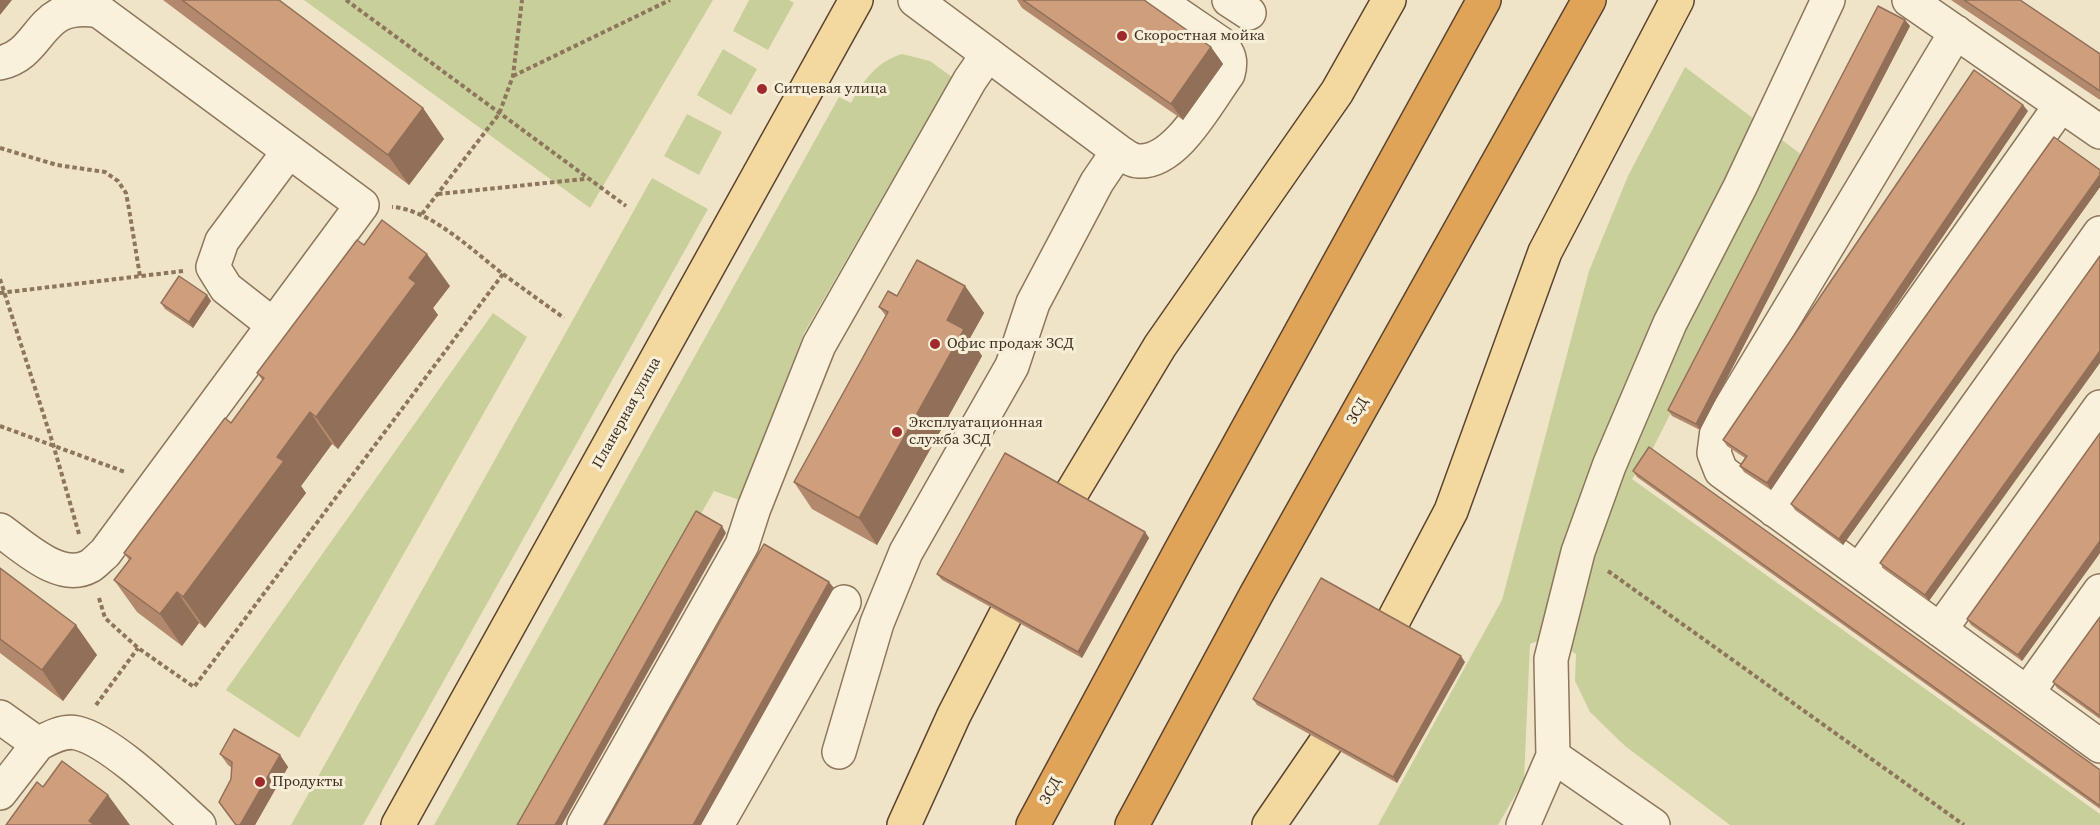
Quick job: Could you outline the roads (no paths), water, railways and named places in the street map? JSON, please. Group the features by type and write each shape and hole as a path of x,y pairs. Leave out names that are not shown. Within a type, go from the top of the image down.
{"highway":[{"name":"ЗСД","path":"1034,825 1179,552 1484,0"},
{"name":"ЗСД","path":"1132,825 1257,593 1589,0"}],"main road":[{"name":"Планерная улица","path":"398,825 856,0"},
{"path":"1071,494 1160,346 1337,92 1389,0"},
{"path":"1393,621 1451,511 1545,252 1677,0"},
{"path":"904,825 954,715 1005,616"},
{"path":"1269,825 1326,742"}],"street":[{"path":"915,0 1118,151 1137,161 1152,160 1174,148 1228,74 1231,64 1228,52 1220,43 1157,0"},
{"path":"1523,825 1553,756 1551,659 1578,552 1609,466 1670,323 1740,187 1828,0"},
{"path":"1909,0 2100,132"},
{"path":"0,63 24,49 47,18 63,8 80,4 99,11 362,205 105,553 88,567 69,570 48,564 0,530"},
{"path":"1956,32 1717,430 1714,453 1721,471 2100,746"},
{"path":"584,825 742,545 754,508 819,345 970,80 988,54"},
{"path":"1774,510 2061,105"},
{"path":"272,324 226,288 213,267 222,241 289,151"},
{"path":"839,752 877,623 906,552 1012,366 1033,303 1097,182 1118,151"},
{"path":"1858,571 2100,233"},
{"path":"1940,630 2100,407"},
{"path":"2027,693 2100,591"},
{"path":"717,825 844,602"},
{"path":"0,717 38,744"},
{"path":"0,793 38,744 54,735 76,732 101,744 199,825"},
{"path":"1553,756 1653,825"}],"place":[{"name":"Скоростная мойка","path":"1122,36"},
{"name":"Ситцевая улица","path":"762,89"},
{"name":"Офис продаж ЗСД","path":"935,344"},
{"name":"Эксплуатационная служба ЗСД","path":"897,432"},
{"name":"Продукты","path":"260,782"}]}
